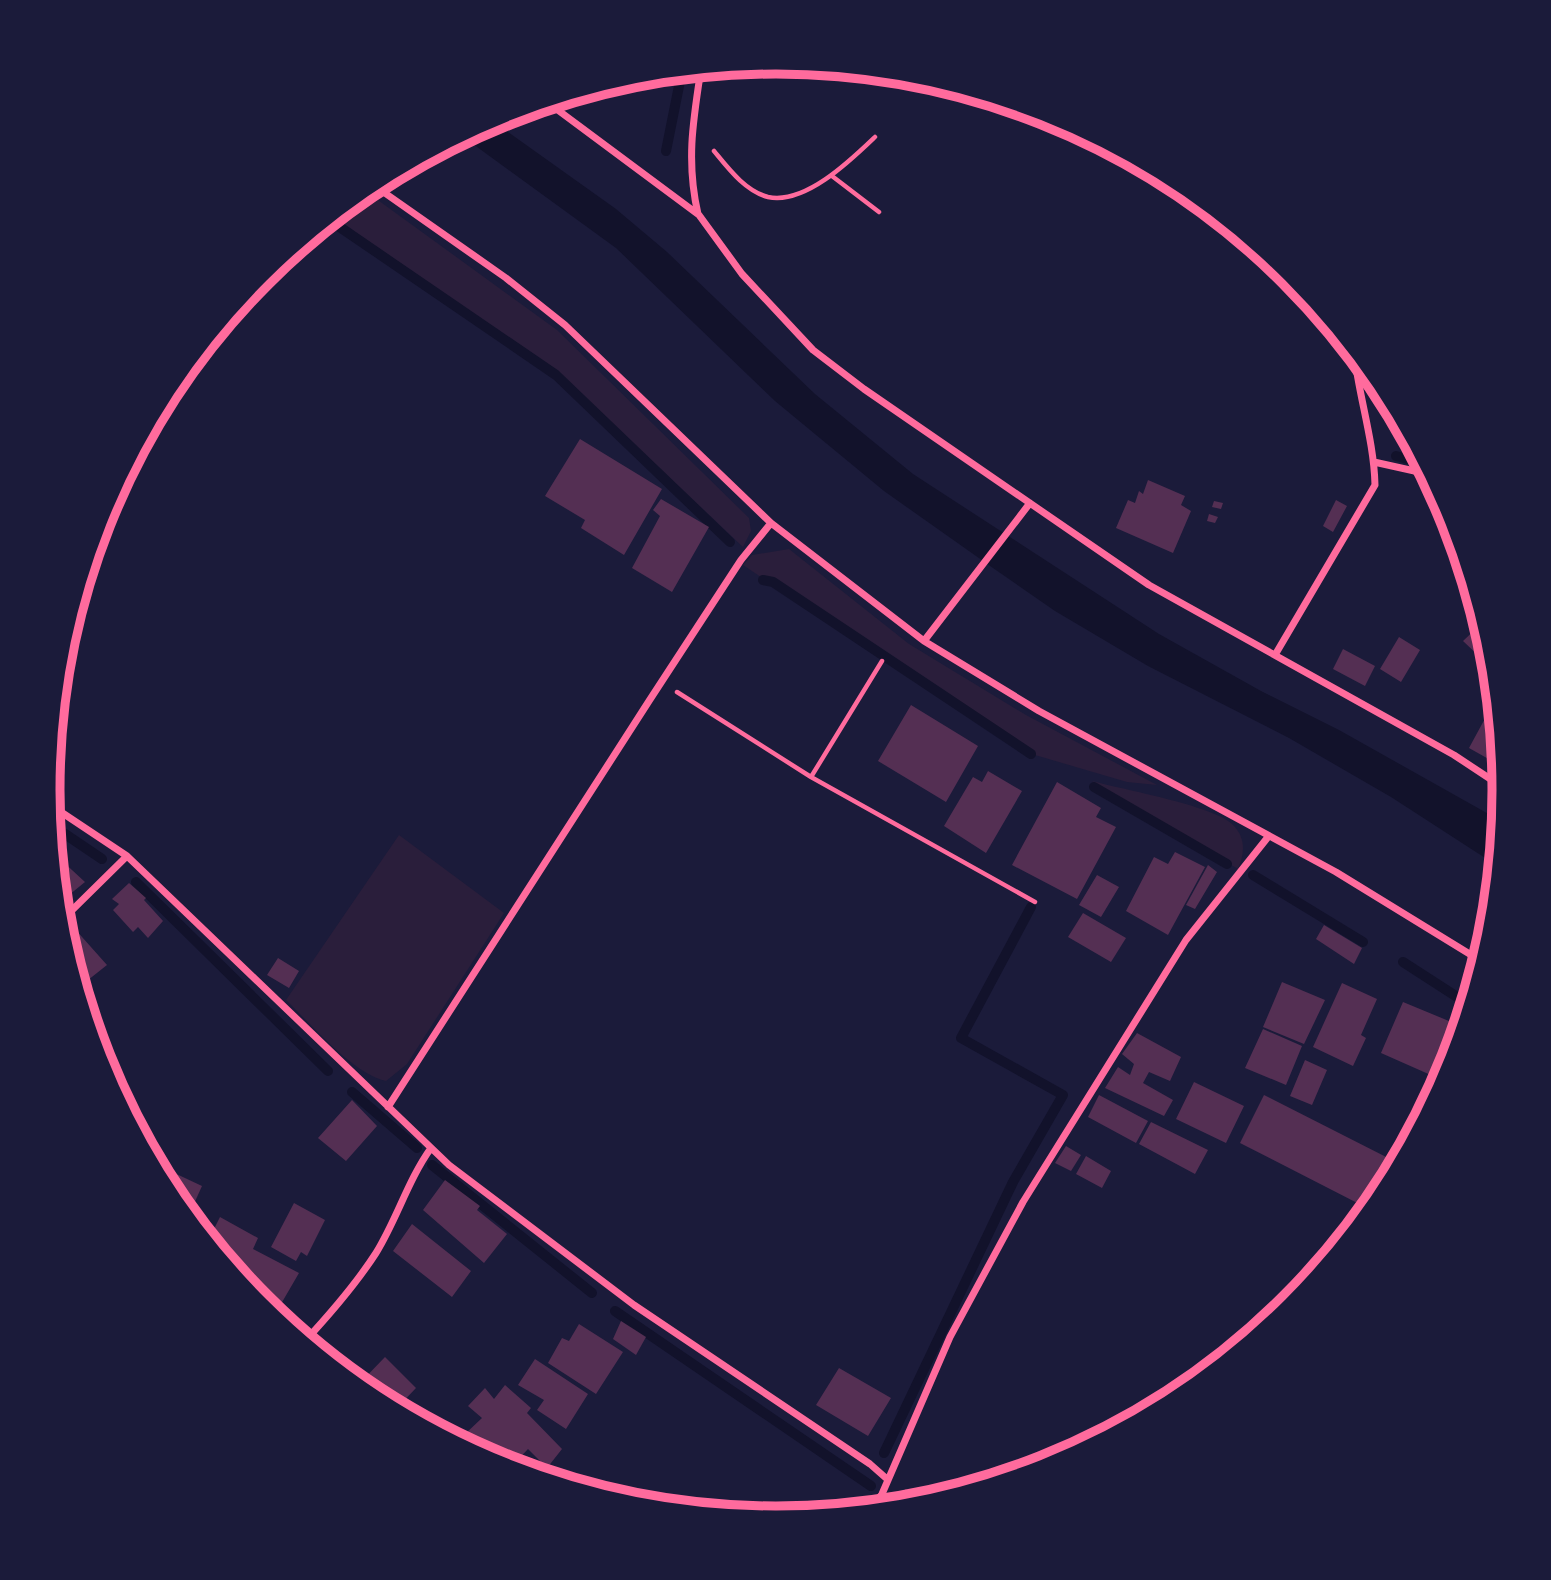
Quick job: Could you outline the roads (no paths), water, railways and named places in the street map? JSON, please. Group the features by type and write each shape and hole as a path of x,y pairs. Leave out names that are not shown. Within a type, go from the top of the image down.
{"street":[{"path":"699,215 690,181 693,125 700,78"},
{"path":"556,109 699,215 742,274 813,350 918,427 1149,585 1454,755 1492,780"},
{"path":"383,192 506,278 565,325 771,523 924,641 1039,711 1336,872 1472,955"},
{"path":"1275,655 1375,485 1374,462 1356,371"},
{"path":"1374,462 1417,472"},
{"path":"924,641 1030,503"},
{"path":"388,1107 741,560 771,523"},
{"path":"60,812 127,856 431,1149 635,1305 870,1464 887,1479"},
{"path":"879,1498 950,1337 1023,1202 1186,940 1268,837"},
{"path":"70,912 127,856"},
{"path":"311,1334 375,1254 401,1205 416,1168 431,1149"}],"waterway":[{"path":"666,151 680,80"},
{"path":"337,225 556,375 730,542"},
{"path":"1396,456 1411,460"},
{"path":"763,580 773,582 1031,754"},
{"path":"1094,787 1227,864"},
{"path":"65,834 102,859"},
{"path":"1253,875 1363,942"},
{"path":"136,882 328,1071"},
{"path":"884,1453 1013,1182 1063,1095 961,1038 1031,907"},
{"path":"1403,962 1460,999"},
{"path":"352,1092 417,1148"},
{"path":"432,1165 592,1293"},
{"path":"615,1311 871,1486"}]}
